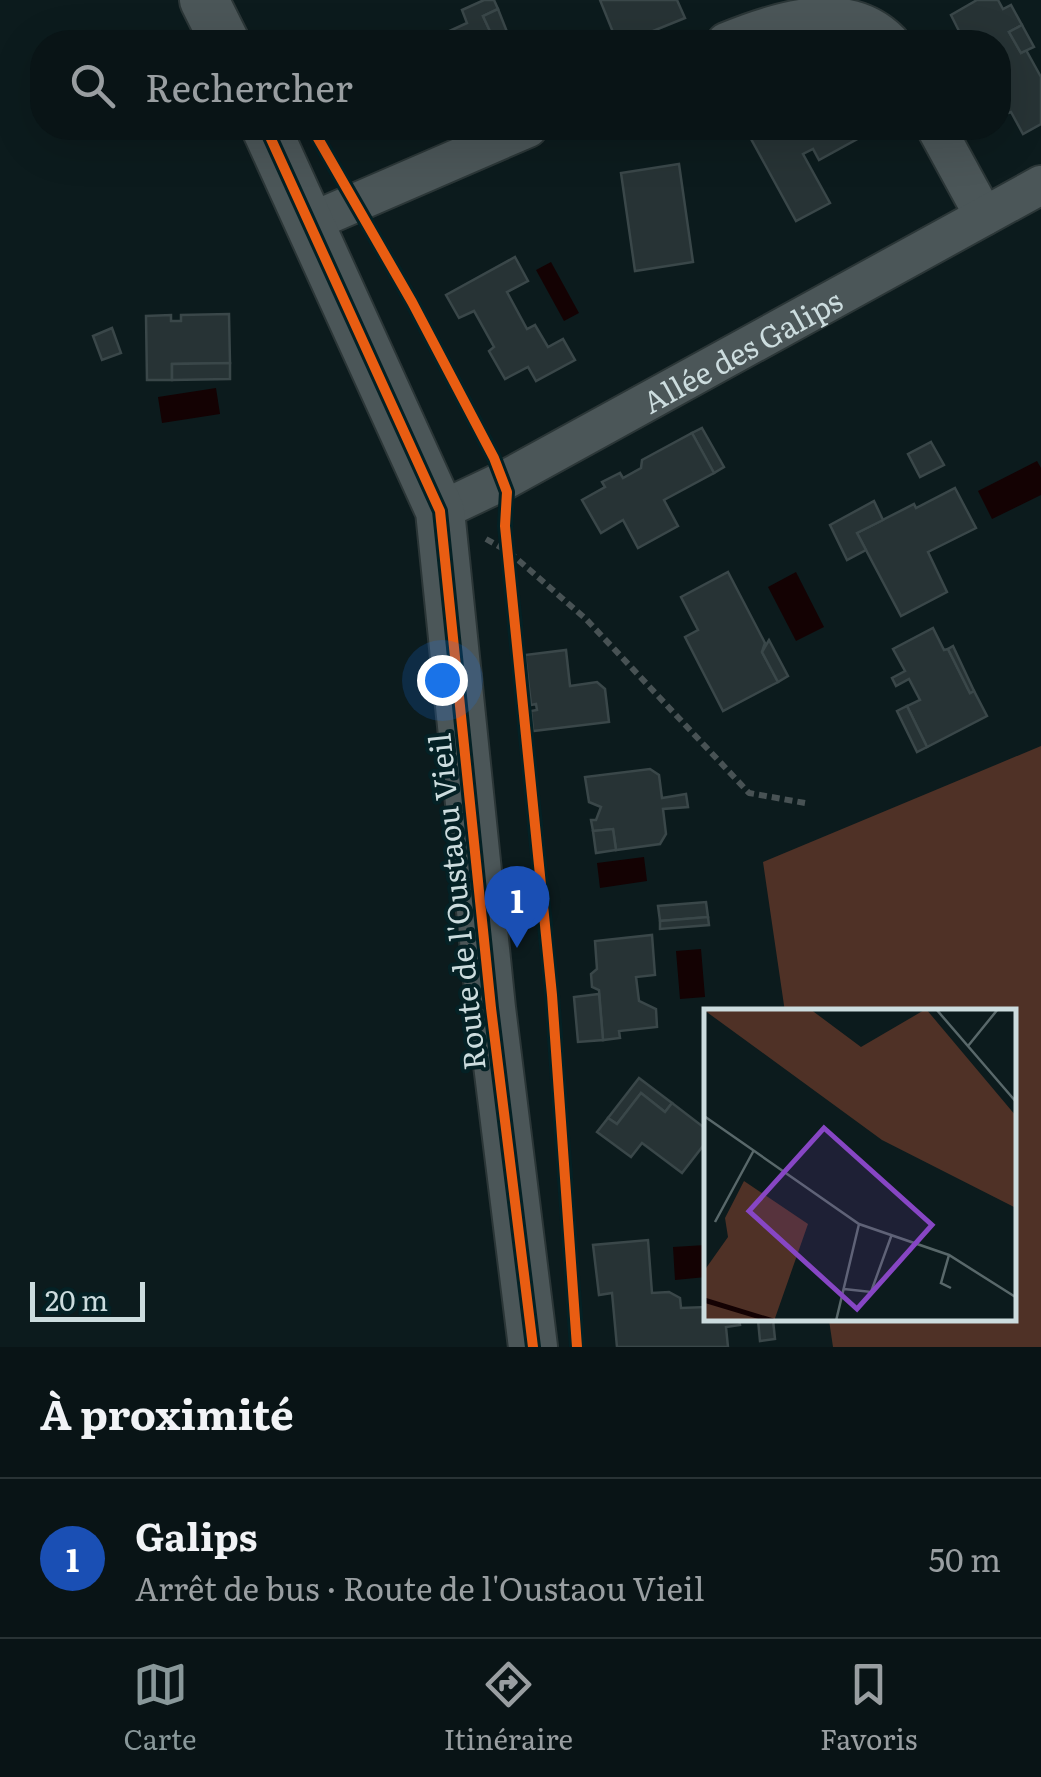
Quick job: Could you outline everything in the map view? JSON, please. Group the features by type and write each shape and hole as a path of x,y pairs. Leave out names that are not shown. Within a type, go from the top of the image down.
{"street":[{"path":"204,0 219,30"},
{"path":"754,30 816,4 838,2 871,14 882,30"},
{"name":"Route de l'Oustaou Vieil","path":"272,140 440,511 491,1008 532,1347"},
{"path":"311,222 500,140"},
{"path":"943,140 984,216"},
{"name":"Allée des Galips","path":"440,511 503,481 1041,185"}],"path":[{"path":"503,481 507,492 511,571"},
{"path":"440,511 509,552 586,619 749,794 805,803"}],"shaded area":[{"path":"551,262 579,313 564,321 536,270"},
{"path":"216,388 220,414 162,423 158,397"},
{"path":"1037,461 1041,468 1041,495 992,519 978,491"},
{"path":"796,572 824,627 796,641 768,587"},
{"path":"1041,746 1041,1347 833,1347 829,1322 1016,1322 1016,1009 785,1009 763,862"},
{"path":"644,857 647,881 600,888 597,863"},
{"path":"701,949 705,997 680,999 676,951"},
{"path":"704,1245 704,1277 675,1280 673,1247"}],"building":[{"path":"484,0 494,0 498,9 483,16 489,30 452,30 467,23 462,10"},
{"path":"600,0 677,0 685,18 656,30 612,30"},
{"path":"977,0 998,0 1003,9 1011,5 1022,25 1011,31 958,30 951,15"},
{"path":"498,9 506,30 489,30 483,16"},
{"path":"1022,25 1034,47 1021,53 1011,31"},
{"path":"1011,36 1021,53 1026,50 1041,77 1041,124 1023,134 1011,112"},
{"path":"752,140 855,140 819,160 813,149 803,154 830,203 796,221"},
{"path":"679,164 693,262 635,271 621,173"},
{"path":"515,257 528,281 507,292 527,329 535,325 548,347 563,339 575,360 536,381 528,367 505,379 489,351 494,347 474,311 459,318 446,295"},
{"path":"229,314 230,363 172,364 172,380 147,380 146,316 171,315 171,321 181,321 181,315"},
{"path":"112,328 121,353 102,360 93,336"},
{"path":"230,363 230,379 172,380 172,364"},
{"path":"702,428 724,467 714,473 692,433"},
{"path":"692,433 714,473 664,500 678,526 638,548 623,520 601,533 582,500 605,487 602,482 620,473 623,478 641,468 642,460"},
{"path":"931,442 944,465 920,477 908,454"},
{"path":"955,488 976,528 928,552 947,592 901,616 857,533"},
{"path":"874,501 883,520 857,533 866,550 847,560 830,525"},
{"path":"728,572 765,643 762,652 778,682 723,711 685,637 698,630 681,597"},
{"path":"933,628 987,716 927,747 907,706 920,700 909,679 896,686 892,678 905,671 893,649"},
{"path":"769,640 788,676 778,682 762,652"},
{"path":"953,646 974,691 970,693 948,649"},
{"path":"566,650 570,686 597,682 605,689 609,722 533,731 531,711 537,710 536,704 531,705 525,655"},
{"path":"907,706 927,747 917,752 897,711"},
{"path":"650,769 659,775 662,798 686,794 688,807 663,809 666,834 660,844 616,850 613,829 593,831 591,820 596,820 601,807 589,802 585,777"},
{"path":"613,829 616,850 596,853 593,831"},
{"path":"706,902 708,917 660,921 658,906"},
{"path":"708,917 709,925 660,929 660,921"},
{"path":"652,935 655,975 636,977 639,1001 656,1009 657,1027 619,1031 620,1038 603,1040 599,990 592,987 591,974 597,969 595,941"},
{"path":"599,994 603,1040 578,1042 574,997"},
{"path":"639,1078 672,1103 665,1112 641,1093 617,1124 608,1118"},
{"path":"641,1093 665,1112 672,1103 704,1127 704,1145 682,1173 642,1143 631,1157 597,1132 608,1118 617,1124"},
{"path":"648,1240 652,1293 669,1292 680,1298 681,1308 704,1307 704,1322 739,1322 740,1325 726,1327 728,1347 617,1347 612,1293 599,1295 593,1245"},
{"path":"758,1322 773,1322 775,1339 760,1341"}],"cycle path":[{"path":"271,140 440,511 491,1008 533,1347"},
{"path":"319,140 412,302 494,458 507,492 505,526 552,995 577,1347"}],"place":[{"name":"Galips","path":"517,948"}]}
